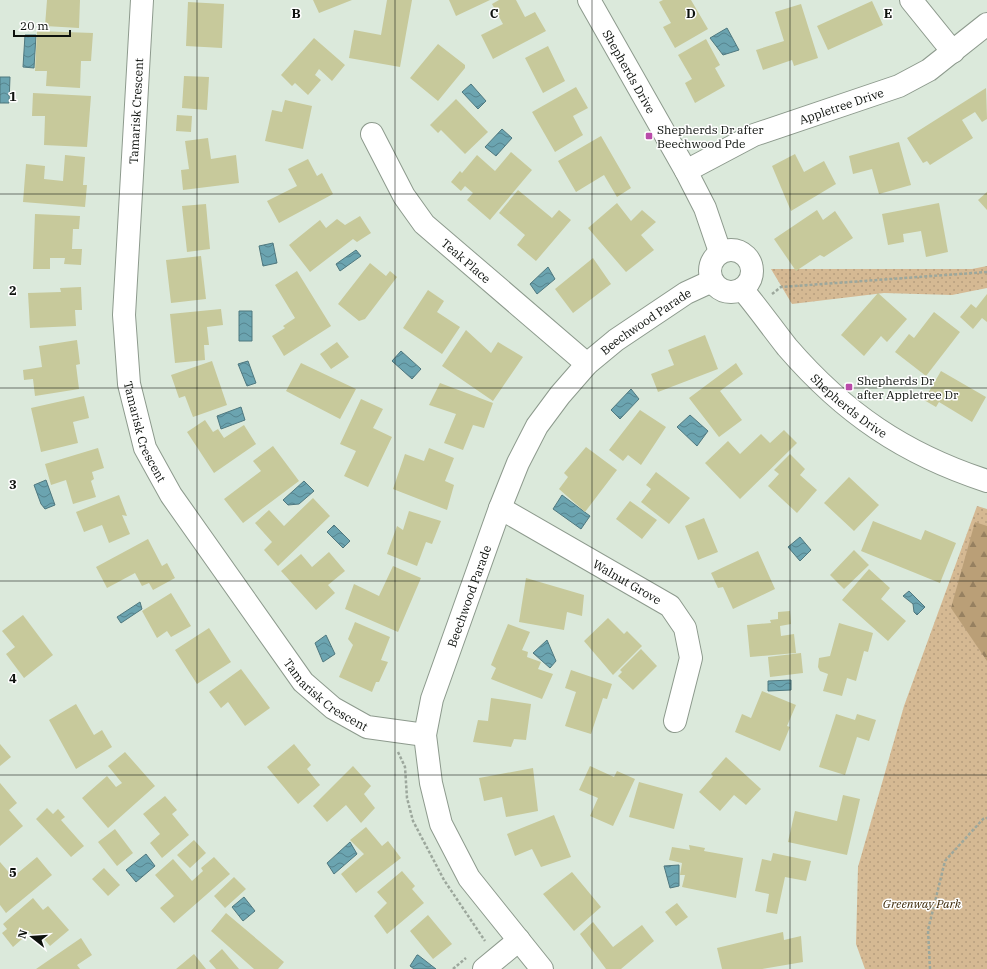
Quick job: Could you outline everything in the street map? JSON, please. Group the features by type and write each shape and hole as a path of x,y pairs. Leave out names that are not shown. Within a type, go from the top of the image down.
{"street":[{"name":"Tamarisk Crescent","path":"142,0 124,315 129,384 145,448 171,495 303,682 333,708 366,727 425,735"},
{"name":"Shepherds Drive","path":"589,0 686,171 705,208 720,252"},
{"path":"911,0 953,52"},
{"name":"Appletree Drive","path":"686,171 754,135 899,86 929,70 987,24"},
{"name":"Teak Place","path":"372,134 404,196 424,224 587,364"},
{"path":"728,249 735,249 748,256 752,270 751,278 742,289 735,292 722,290 712,281 709,268 715,256 720,252 728,249"},
{"name":"Beechwood Parade","path":"542,969 469,878 441,824 431,783 425,735 432,699 500,508 518,463 537,426 560,395 587,364 616,340 686,293 712,281"},
{"name":"Shepherds Drive","path":"742,289 806,367 829,391 863,418 914,452 937,463 987,481"},
{"name":"Walnut Grove","path":"500,508 670,606 685,628 691,658 675,721"},
{"path":"484,969 518,940"}],"path":[{"path":"756,307 781,287 987,272"},
{"path":"930,969 928,930 945,861 983,819 987,818"}],"green space":[{"path":"987,266 987,288 952,295 884,293 792,304 771,269 972,269"},
{"name":"Greenway Park","path":"977,506 987,509 987,969 865,969 856,944 858,867 904,706"},
{"path":"975,522 987,526 987,661 951,608"}],"water":[{"path":"727,28 739,50 723,55 710,38"},
{"path":"25,35 36,35 34,68 23,67"},
{"path":"0,77 10,77 9,103 0,103"},
{"path":"471,84 486,101 478,109 462,92"},
{"path":"502,129 512,138 496,156 485,147"},
{"path":"273,243 277,263 263,266 259,246"},
{"path":"356,250 361,256 340,271 336,264"},
{"path":"548,267 555,279 537,294 530,284"},
{"path":"239,311 252,311 252,341 239,341"},
{"path":"401,351 421,369 412,379 392,361"},
{"path":"248,361 256,383 247,386 238,364"},
{"path":"631,389 639,399 620,419 611,410"},
{"path":"241,407 245,420 221,429 217,416"},
{"path":"690,415 708,431 697,446 677,427"},
{"path":"46,480 55,505 45,509 41,504 34,485"},
{"path":"304,481 314,491 299,504 288,505 283,500"},
{"path":"562,495 590,516 581,529 553,509"},
{"path":"334,525 350,541 343,548 327,532"},
{"path":"800,537 811,550 800,561 788,547"},
{"path":"909,591 925,607 917,615 914,612 913,604 903,596"},
{"path":"140,602 142,609 121,623 117,617"},
{"path":"326,635 335,654 323,662 315,643"},
{"path":"547,640 556,661 550,668 533,653"},
{"path":"791,680 791,690 768,691 768,681"},
{"path":"350,842 357,854 334,874 327,863"},
{"path":"146,854 155,866 136,882 126,870"},
{"path":"679,865 679,886 670,888 664,866"},
{"path":"244,897 255,911 243,921 232,907"},
{"path":"417,955 436,969 414,969 410,966"}],"building":[{"path":"47,0 80,0 79,28 45,26"},
{"path":"313,0 352,0 319,13"},
{"path":"387,0 412,0 400,67 349,58 354,30 381,35"},
{"path":"449,0 490,0 456,16"},
{"path":"499,0 516,0 525,17 535,12 546,31 493,59 481,35 503,24 492,4"},
{"path":"663,0 691,0 708,29 675,48 663,27 671,23 659,2"},
{"path":"872,1 883,25 828,50 817,26"},
{"path":"188,2 224,4 222,48 186,46"},
{"path":"801,4 818,58 794,66 792,60 763,70 756,50 784,41 775,12"},
{"path":"37,31 93,33 91,61 81,61 80,88 46,86 47,71 35,71"},
{"path":"314,38 345,65 332,81 319,69 315,75 321,80 308,95 295,83 292,86 281,75"},
{"path":"706,39 720,65 715,68 725,86 695,103 685,83 692,79 678,55"},
{"path":"438,44 465,65 465,68 438,101 410,78"},
{"path":"548,46 565,81 543,93 525,58"},
{"path":"184,76 209,77 207,110 182,108"},
{"path":"576,87 588,108 573,116 583,135 555,152 532,112"},
{"path":"986,88 987,119 982,122 975,112 962,120 973,138 930,165 927,161 923,163 907,138"},
{"path":"33,93 91,96 87,147 44,145 45,116 32,116"},
{"path":"456,99 488,132 465,154 441,130 438,133 430,125"},
{"path":"285,100 312,106 303,149 265,141 272,110 282,112"},
{"path":"177,115 192,116 191,132 176,131"},
{"path":"601,136 631,188 617,197 604,175 576,192 558,161"},
{"path":"208,138 211,159 236,155 239,183 183,190 181,170 189,169 185,141"},
{"path":"899,142 911,185 879,194 872,169 853,174 849,156"},
{"path":"511,152 532,170 490,220 467,200 473,193 465,186 461,191 451,182 460,171 462,173 477,155 495,171"},
{"path":"795,154 804,172 824,161 836,184 791,211 772,166"},
{"path":"65,155 85,157 83,185 87,185 85,207 23,202 26,164 45,166 44,179 63,181"},
{"path":"308,159 317,176 322,173 333,194 279,223 267,201 297,186 288,169"},
{"path":"518,190 552,218 559,210 571,220 536,261 517,245 525,235 499,213"},
{"path":"987,192 987,210 978,200"},
{"path":"617,203 631,221 642,210 656,222 641,235 654,250 626,272 588,228"},
{"path":"939,203 948,252 926,257 921,231 903,234 904,242 888,245 882,214"},
{"path":"206,204 210,249 187,252 182,206"},
{"path":"817,210 823,220 835,211 853,238 824,257 820,255 796,271 774,239"},
{"path":"35,214 80,216 79,229 73,229 72,249 82,249 81,265 64,264 65,258 50,258 50,269 33,269"},
{"path":"360,216 371,233 357,242 353,239 310,272 289,245 320,220 326,228 337,219 345,225"},
{"path":"201,256 206,299 171,303 166,260"},
{"path":"593,258 611,284 573,313 555,289"},
{"path":"370,263 386,276 390,271 397,277 365,319 359,321 338,304"},
{"path":"297,271 331,326 284,356 272,336 285,328 283,326 295,318 275,285"},
{"path":"81,287 82,310 75,310 76,326 30,328 28,293 61,292 60,288"},
{"path":"428,290 444,301 437,312 460,327 442,354 403,328"},
{"path":"878,293 907,319 887,342 881,336 864,356 841,335"},
{"path":"987,294 987,322 982,318 973,329 960,317 971,304 976,308"},
{"path":"221,309 223,325 207,327 209,345 204,345 205,360 175,363 170,314"},
{"path":"934,312 960,332 926,376 895,352 909,334 914,338"},
{"path":"466,330 491,353 498,342 523,357 493,401 442,366"},
{"path":"705,335 718,369 658,392 651,374 674,365 668,350"},
{"path":"77,340 80,364 76,365 79,389 35,396 33,379 24,380 23,370 42,367 39,346"},
{"path":"337,342 349,357 331,369 320,354"},
{"path":"212,361 227,405 193,417 185,396 179,398 171,375"},
{"path":"301,363 356,389 340,419 286,391"},
{"path":"736,363 743,374 720,391 742,420 719,437 689,398"},
{"path":"941,371 986,397 972,422 939,402 936,407 924,400"},
{"path":"440,383 493,403 484,428 473,425 463,450 444,443 456,414 429,405"},
{"path":"84,396 89,418 73,422 78,443 41,452 31,408"},
{"path":"361,399 383,409 373,428 392,437 368,487 344,476 356,451 340,444"},
{"path":"640,410 666,427 641,465 628,455 623,461 609,450"},
{"path":"205,420 213,432 218,429 224,438 244,425 256,444 214,473 187,432"},
{"path":"784,430 797,443 740,499 705,463 728,441 740,454 761,434 770,443"},
{"path":"273,446 299,481 243,523 224,499 261,471 253,461"},
{"path":"586,447 617,470 585,512 559,489 568,477 564,473"},
{"path":"98,448 104,468 92,472 94,479 91,481 96,497 73,504 66,480 51,485 45,464"},
{"path":"429,448 454,458 445,481 454,485 447,510 393,489 405,454 424,461"},
{"path":"790,454 805,469 800,475 817,490 797,513 768,486 779,474 774,470"},
{"path":"656,472 690,498 669,524 641,502 651,489 646,485"},
{"path":"849,477 879,505 854,531 824,503"},
{"path":"119,495 127,516 122,515 130,534 109,543 102,525 84,532 76,512"},
{"path":"313,498 330,516 278,566 264,550 272,542 255,523 269,510 284,526"},
{"path":"630,501 657,520 642,539 616,519"},
{"path":"409,511 441,521 432,544 426,542 417,566 387,554 397,526 403,530"},
{"path":"704,518 718,552 698,560 685,526"},
{"path":"873,521 921,540 925,530 956,543 940,583 861,551"},
{"path":"148,539 162,566 167,563 175,578 153,590 149,583 142,586 135,573 107,588 96,567"},
{"path":"854,550 869,565 844,589 830,575"},
{"path":"758,551 775,589 733,609 723,587 718,588 711,573"},
{"path":"329,552 345,571 328,585 335,593 316,610 281,571 301,554 312,567"},
{"path":"393,566 421,578 398,632 345,609 354,584 379,596"},
{"path":"869,569 890,588 881,599 906,621 888,641 842,600"},
{"path":"526,578 584,595 582,616 567,612 564,630 519,622"},
{"path":"171,593 191,626 171,637 167,631 157,638 142,611"},
{"path":"790,611 791,624 780,626 781,636 794,634 796,653 750,657 747,625 771,623 770,620 778,619 778,612"},
{"path":"23,615 53,655 24,678 6,654 15,647 2,631"},
{"path":"608,618 624,634 627,631 642,646 613,675 584,641"},
{"path":"355,622 390,637 381,660 388,662 379,682 376,682 372,692 339,677 353,645 348,639"},
{"path":"839,623 873,633 868,652 864,651 856,681 847,678 842,696 823,691 828,674 820,671 818,667 819,658 830,656"},
{"path":"508,624 530,632 522,650 528,652 527,657 541,662 538,669 553,674 542,699 491,679 496,668 491,665"},
{"path":"209,628 231,662 197,684 175,650"},
{"path":"641,649 657,666 633,690 618,676 622,672 620,670"},
{"path":"801,653 803,673 770,677 768,657"},
{"path":"241,669 270,708 245,726 228,702 221,708 209,692"},
{"path":"571,670 612,684 607,699 603,698 591,734 565,726 576,692 565,688"},
{"path":"762,691 796,705 787,726 790,727 780,751 735,732 742,714 751,718"},
{"path":"491,698 531,704 526,740 514,739 511,747 473,742 478,720 488,721"},
{"path":"76,704 94,735 102,730 112,747 76,769 49,720"},
{"path":"836,714 855,720 857,714 876,720 869,741 857,737 845,775 819,767"},
{"path":"0,744 11,757 0,766"},
{"path":"294,744 311,765 307,769 320,785 298,804 267,767"},
{"path":"125,752 155,786 108,828 82,798 107,776 116,787 122,783 108,766"},
{"path":"726,757 761,789 746,805 734,795 720,811 699,792 713,776 711,774"},
{"path":"353,766 371,786 364,794 375,808 361,823 346,805 327,822 313,806"},
{"path":"590,766 614,777 617,771 635,779 613,826 590,816 598,798 579,790"},
{"path":"533,768 538,811 506,817 502,797 484,801 479,778"},
{"path":"639,782 683,794 674,829 629,817"},
{"path":"0,783 17,803 9,810 23,826 0,846"},
{"path":"843,795 860,799 847,855 788,842 795,811 837,821"},
{"path":"165,796 177,810 172,814 189,835 162,858 150,843 160,834 143,814"},
{"path":"47,808 53,814 58,809 65,817 61,820 84,846 71,857 36,819"},
{"path":"554,815 571,857 541,867 532,849 515,856 507,834"},
{"path":"366,827 382,846 388,841 401,858 356,893 341,874 364,854 350,840"},
{"path":"115,829 133,853 117,866 98,842"},
{"path":"194,840 206,853 190,868 177,855"},
{"path":"689,845 705,848 704,851 743,858 736,898 682,887 685,875 680,875 682,863 669,860 672,847 690,850"},
{"path":"773,853 811,861 806,881 785,877 777,914 766,912 769,894 755,891 762,859 771,861"},
{"path":"37,857 52,875 6,913 0,905 0,862 13,877"},
{"path":"214,857 230,874 174,923 160,908 174,896 155,875 173,859 192,881 203,871 201,868"},
{"path":"104,868 120,885 108,896 92,879"},
{"path":"402,871 415,886 412,889 424,903 387,934 374,916 387,903 377,892"},
{"path":"572,872 601,907 574,931 543,894"},
{"path":"234,877 246,889 225,908 214,896"},
{"path":"33,898 43,910 48,906 69,930 50,946 40,934 35,938 30,932 13,947 2,933 7,929 3,924"},
{"path":"677,903 688,917 676,926 665,912"},
{"path":"226,913 284,962 278,969 254,969 211,931"},
{"path":"428,915 452,944 433,959 410,931"},
{"path":"593,922 613,947 642,925 654,941 621,969 606,969 580,934"},
{"path":"783,932 784,940 801,936 803,962 762,969 722,969 717,948"},
{"path":"81,938 92,955 77,965 80,969 36,969"},
{"path":"222,949 239,969 216,969 209,961"},
{"path":"194,954 206,969 176,969"}],"place":[{"name":"Shepherds Dr after Beechwood Pde","path":"649,136"},
{"name":"Shepherds Dr after Appletree Dr","path":"849,387"}]}
